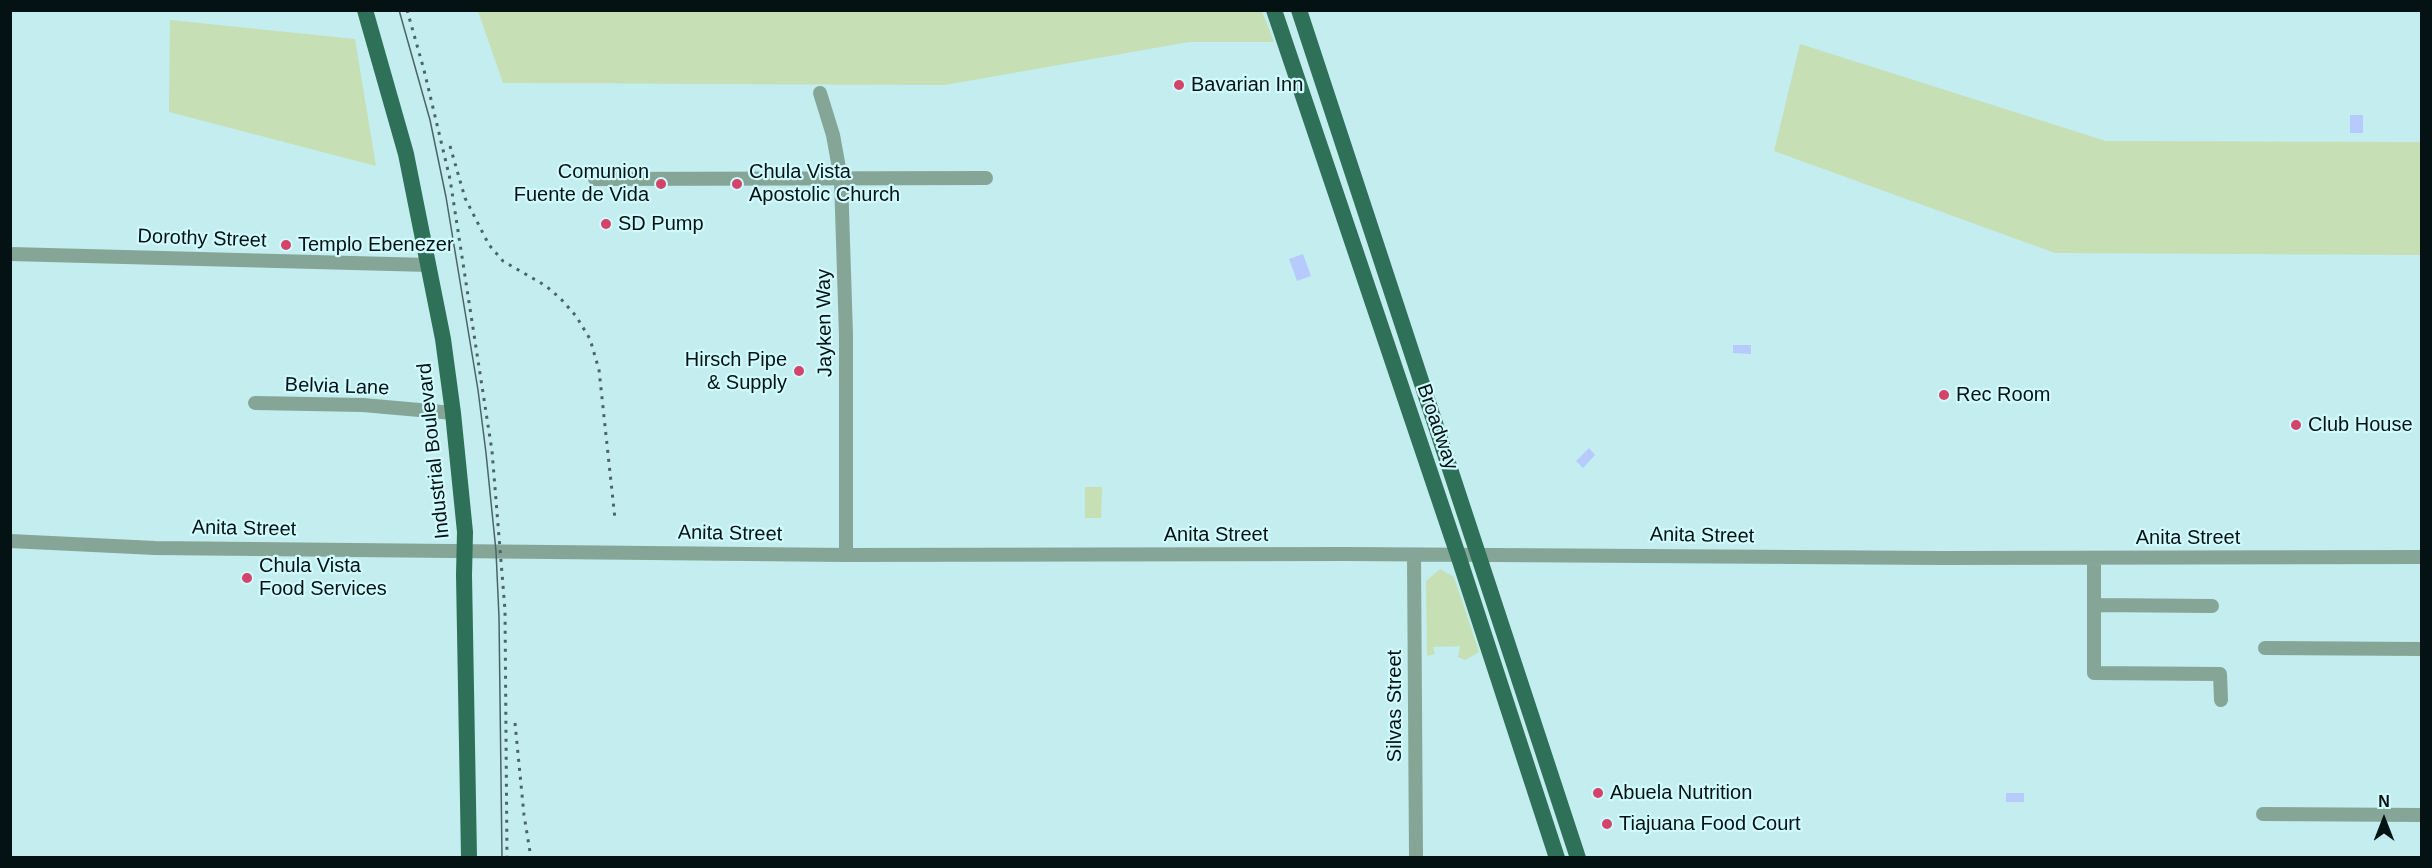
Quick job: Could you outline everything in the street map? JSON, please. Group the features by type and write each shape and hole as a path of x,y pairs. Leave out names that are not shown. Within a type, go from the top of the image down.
{"main road":[{"name":"Industrial Boulevard","path":"352,10 375,47"},
{"name":"Industrial Boulevard","path":"365,10 406,154 429,265 453,413 463,503 465,551 469,858"},
{"name":"Broadway","path":"1274,10 1458,555 1557,858"},
{"path":"1285,10 1296,32 1305,31"},
{"name":"Broadway","path":"1299,10 1578,858"},
{"path":"1286,46 1292,44 1299,47 1308,72 1322,82"},
{"path":"1358,259 1378,253"},
{"path":"1538,801 1558,797"}],"street":[{"name":"Jayken Way","path":"820,93 833,135 841,178 846,335 846,555"},
{"path":"595,179 986,178"},
{"name":"Dorothy Street","path":"10,254 429,265"},
{"name":"Belvia Lane","path":"255,404 363,405 453,413"},
{"name":"Anita Street","path":"10,541 155,548 846,555 2421,557"},
{"name":"Silvas Street","path":"1414,555 1416,858"},
{"path":"2094,558 2094,673 2220,674 2221,700"},
{"path":"2095,605 2212,606"},
{"path":"2265,648 2421,649"},
{"path":"2263,814 2421,815"}],"green space":[{"path":"478,11 1262,11 1274,42 1189,42 945,85 503,83"},
{"path":"170,20 355,39 376,166 169,112"},
{"path":"1800,44 2106,141 2421,142 2421,255 2055,253 1774,151"},
{"path":"1085,487 1102,487 1101,518 1085,518"},
{"path":"1440,569 1454,577 1479,652 1465,660 1458,657 1460,646 1433,647 1435,654 1427,656 1426,581"}],"water":[{"path":"2350,115 2363,115 2363,133 2350,133"},
{"path":"1303,254 1311,276 1297,281 1289,259"},
{"path":"1733,345 1751,345 1751,354 1733,353"},
{"path":"1589,448 1595,455 1583,468 1576,461"},
{"path":"2006,793 2024,793 2024,802 2006,802"}],"tram line":[{"path":"399,10 430,120 446,197 478,390 486,453 496,551 499,617 502,858"}],"railway":[{"path":"407,10 450,179 492,451 505,610 507,858"},
{"path":"450,146 465,198 489,245 503,261 546,286 561,299 576,316 590,339 599,370 615,519"},
{"path":"515,723 524,815 531,858"}],"place":[{"name":"Bavarian Inn","path":"1179,85"},
{"name":"Comunion Fuente de Vida","path":"661,184"},
{"name":"Chula Vista Apostolic Church","path":"737,184"},
{"name":"SD Pump","path":"606,224"},
{"name":"Templo Ebenezer","path":"286,245"},
{"name":"Hirsch Pipe & Supply","path":"799,371"},
{"name":"Rec Room","path":"1944,395"},
{"name":"Club House","path":"2296,425"},
{"name":"Chula Vista Food Services","path":"247,578"},
{"name":"Abuela Nutrition","path":"1598,793"},
{"name":"Tiajuana Food Court","path":"1607,824"}]}
